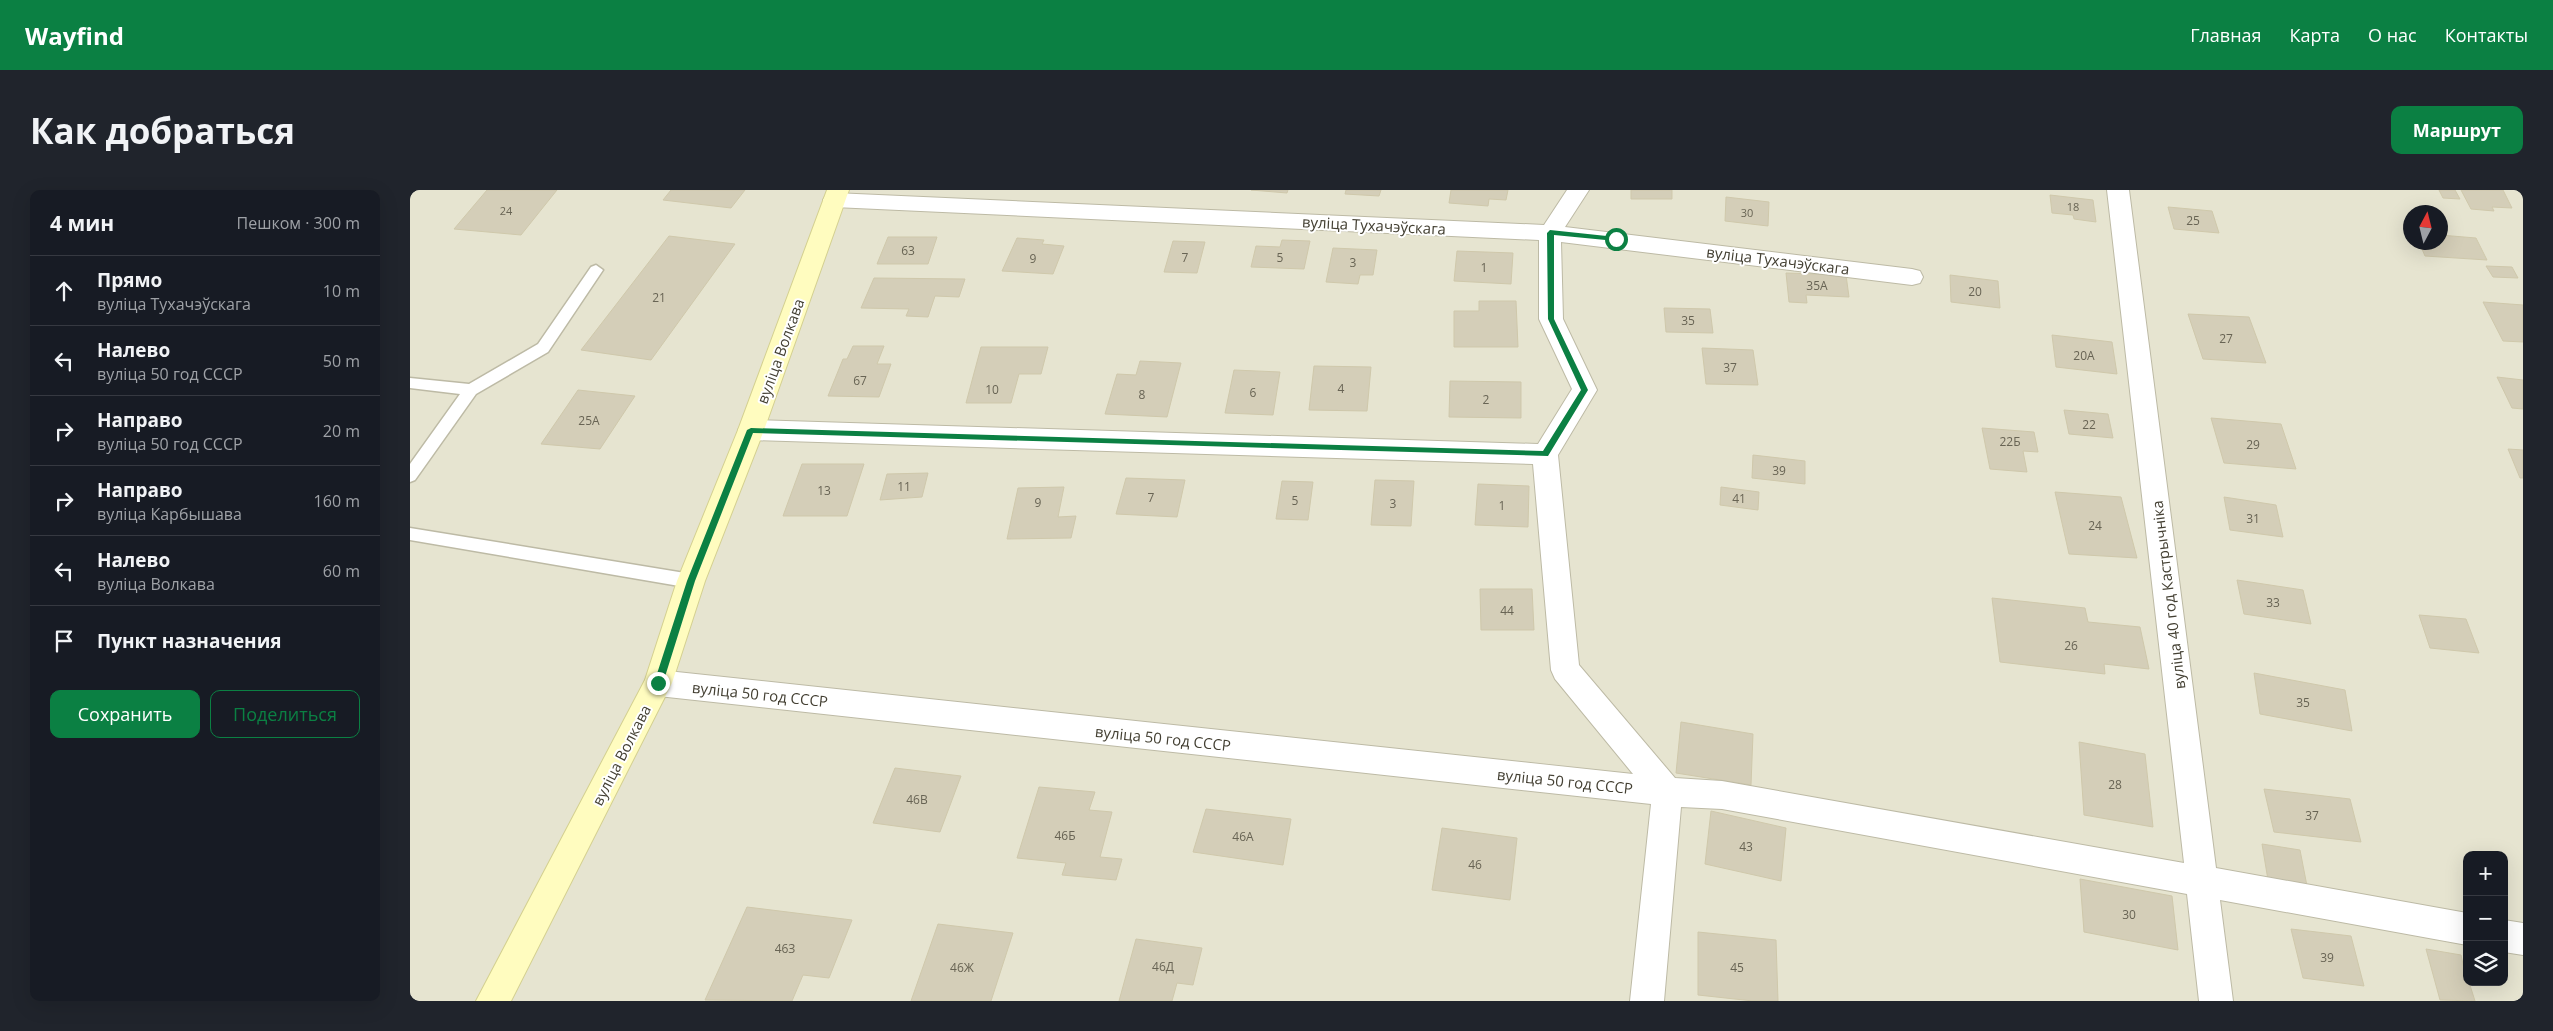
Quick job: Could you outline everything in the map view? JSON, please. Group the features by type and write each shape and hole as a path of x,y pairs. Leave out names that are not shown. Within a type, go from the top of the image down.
{"street":[{"path":"751,430 1545,454 1585,390 1551,319 1550,233 1578,190"},
{"name":"вуліца 40 год Кастрычніка","path":"2118,190 2216,1001"},
{"name":"вуліца Тухачэўскага","path":"836,195 1550,233 1912,277"},
{"name":"вуліца Волкава","path":"494,1001 658,683 691,581 751,430 836,195"},
{"name":"вуліца 50 год СССР","path":"1545,454 1565,670 1667,792"},
{"name":"вуліца 50 год СССР","path":"658,683 1667,792"},
{"path":"1647,1001 1667,792 1722,795 2463,928"},
{"path":"2508,937 2523,939"}],"lane":[{"path":"410,476 471,390 544,348 596,270"},
{"path":"410,383 471,390"},
{"path":"411,534 691,581"}],"shaded area":[{"path":"410,190 2523,190 2523,1001 410,1001"}],"building":[{"path":"487,190 557,190 521,235 454,229"},
{"path":"671,190 745,190 731,208 663,200"},
{"path":"1251,190 1288,190 1287,193"},
{"path":"1346,190 1381,190 1379,196 1345,194"},
{"path":"1451,190 1508,190 1506,200 1489,199 1488,206 1449,203"},
{"path":"1631,190 1672,190 1672,199 1631,199"},
{"path":"2439,190 2455,190 2460,199 2443,198"},
{"path":"2461,190 2503,190 2512,208 2492,207 2494,211 2471,209"},
{"path":"2050,195 2093,200 2096,222 2074,219 2073,215 2052,213"},
{"path":"1726,197 1769,202 1768,226 1725,221"},
{"path":"2168,207 2212,211 2219,233 2174,229"},
{"path":"669,236 735,244 651,360 581,350"},
{"path":"2448,236 2476,238 2487,260 2425,256 2422,250 2448,250"},
{"path":"888,237 937,237 928,264 877,264"},
{"path":"1017,238 1044,240 1042,244 1064,246 1053,274 1002,271"},
{"path":"1282,240 1310,241 1304,269 1251,267 1256,246 1280,247"},
{"path":"1173,241 1205,242 1197,273 1164,272"},
{"path":"1333,248 1377,250 1373,275 1360,275 1358,284 1326,282"},
{"path":"1457,251 1513,253 1511,284 1454,281"},
{"path":"2486,266 2512,267 2518,278 2493,277"},
{"path":"1786,273 1846,275 1849,297 1806,295 1807,303 1789,302"},
{"path":"1950,275 1998,281 2000,308 1951,302"},
{"path":"874,278 965,279 959,297 935,296 928,317 906,316 909,309 861,308"},
{"path":"1479,301 1516,301 1518,347 1454,347 1454,311 1479,311"},
{"path":"2483,302 2523,305 2523,342 2503,341"},
{"path":"1664,308 1710,309 1713,333 1666,332"},
{"path":"2188,314 2249,317 2266,363 2203,359"},
{"path":"2052,335 2112,342 2117,374 2056,367"},
{"path":"853,346 884,346 877,364 891,364 879,397 828,396 843,359 847,359"},
{"path":"981,347 1048,347 1041,374 1019,374 1011,403 966,403"},
{"path":"1702,348 1753,350 1758,385 1706,384"},
{"path":"1140,361 1181,363 1167,417 1105,414 1117,374 1136,375"},
{"path":"1314,366 1371,367 1367,411 1309,410"},
{"path":"1234,370 1280,372 1273,415 1225,413"},
{"path":"2497,377 2523,380 2523,409 2512,408"},
{"path":"1450,381 1521,382 1521,418 1449,417"},
{"path":"578,390 635,396 600,449 541,444"},
{"path":"2064,410 2108,414 2113,438 2069,434"},
{"path":"2211,418 2281,424 2296,469 2224,463"},
{"path":"1982,428 2034,432 2038,452 2023,451 2027,472 1990,469"},
{"path":"2508,449 2523,450 2523,478 2520,478"},
{"path":"1753,455 1805,461 1805,484 1752,478"},
{"path":"802,464 864,464 847,516 783,516"},
{"path":"928,473 922,497 880,500 887,474"},
{"path":"1126,478 1185,480 1177,517 1116,514"},
{"path":"1375,480 1414,481 1411,526 1371,525"},
{"path":"1282,481 1313,482 1308,520 1276,519"},
{"path":"1478,484 1529,486 1528,527 1475,525"},
{"path":"1064,487 1058,517 1076,516 1071,538 1007,539 1018,488"},
{"path":"1721,487 1759,492 1758,510 1720,505"},
{"path":"2055,492 2121,497 2137,558 2069,554"},
{"path":"2224,497 2276,505 2283,537 2230,530"},
{"path":"2237,580 2303,590 2311,624 2244,614"},
{"path":"1480,589 1532,589 1534,630 1481,630"},
{"path":"1992,598 2085,608 2088,622 2140,627 2149,669 2104,664 2105,674 2000,662"},
{"path":"2419,615 2466,619 2479,653 2430,648"},
{"path":"2254,673 2345,690 2352,731 2260,714"},
{"path":"1681,722 1753,734 1751,785 1676,773"},
{"path":"2079,742 2145,754 2153,827 2084,815"},
{"path":"895,768 961,776 940,832 873,823"},
{"path":"1039,787 1095,792 1089,810 1112,812 1100,857 1122,859 1116,880 1062,875 1066,863 1017,858"},
{"path":"2264,789 2350,799 2361,842 2274,832"},
{"path":"1206,809 1291,819 1283,865 1193,852"},
{"path":"1711,811 1786,828 1781,881 1705,864"},
{"path":"1442,828 1517,838 1510,900 1432,890"},
{"path":"2262,844 2300,850 2307,886 2268,880"},
{"path":"2080,879 2172,896 2178,950 2084,932"},
{"path":"747,907 852,920 829,978 803,975 792,1001 705,1000"},
{"path":"938,924 1013,933 991,1001 911,1001"},
{"path":"2291,929 2351,936 2364,986 2303,978"},
{"path":"1698,932 1776,940 1778,1001 1753,1001 1698,995"},
{"path":"1136,939 1202,948 1193,985 1177,983 1172,1001 1119,1001"},
{"path":"2426,949 2461,955 2463,986 2470,986 2475,1001 2440,1000"}],"route":[{"path":"658,683 691,581 751,430 1545,454 1585,390 1551,319 1550,233 1616,239"}]}
